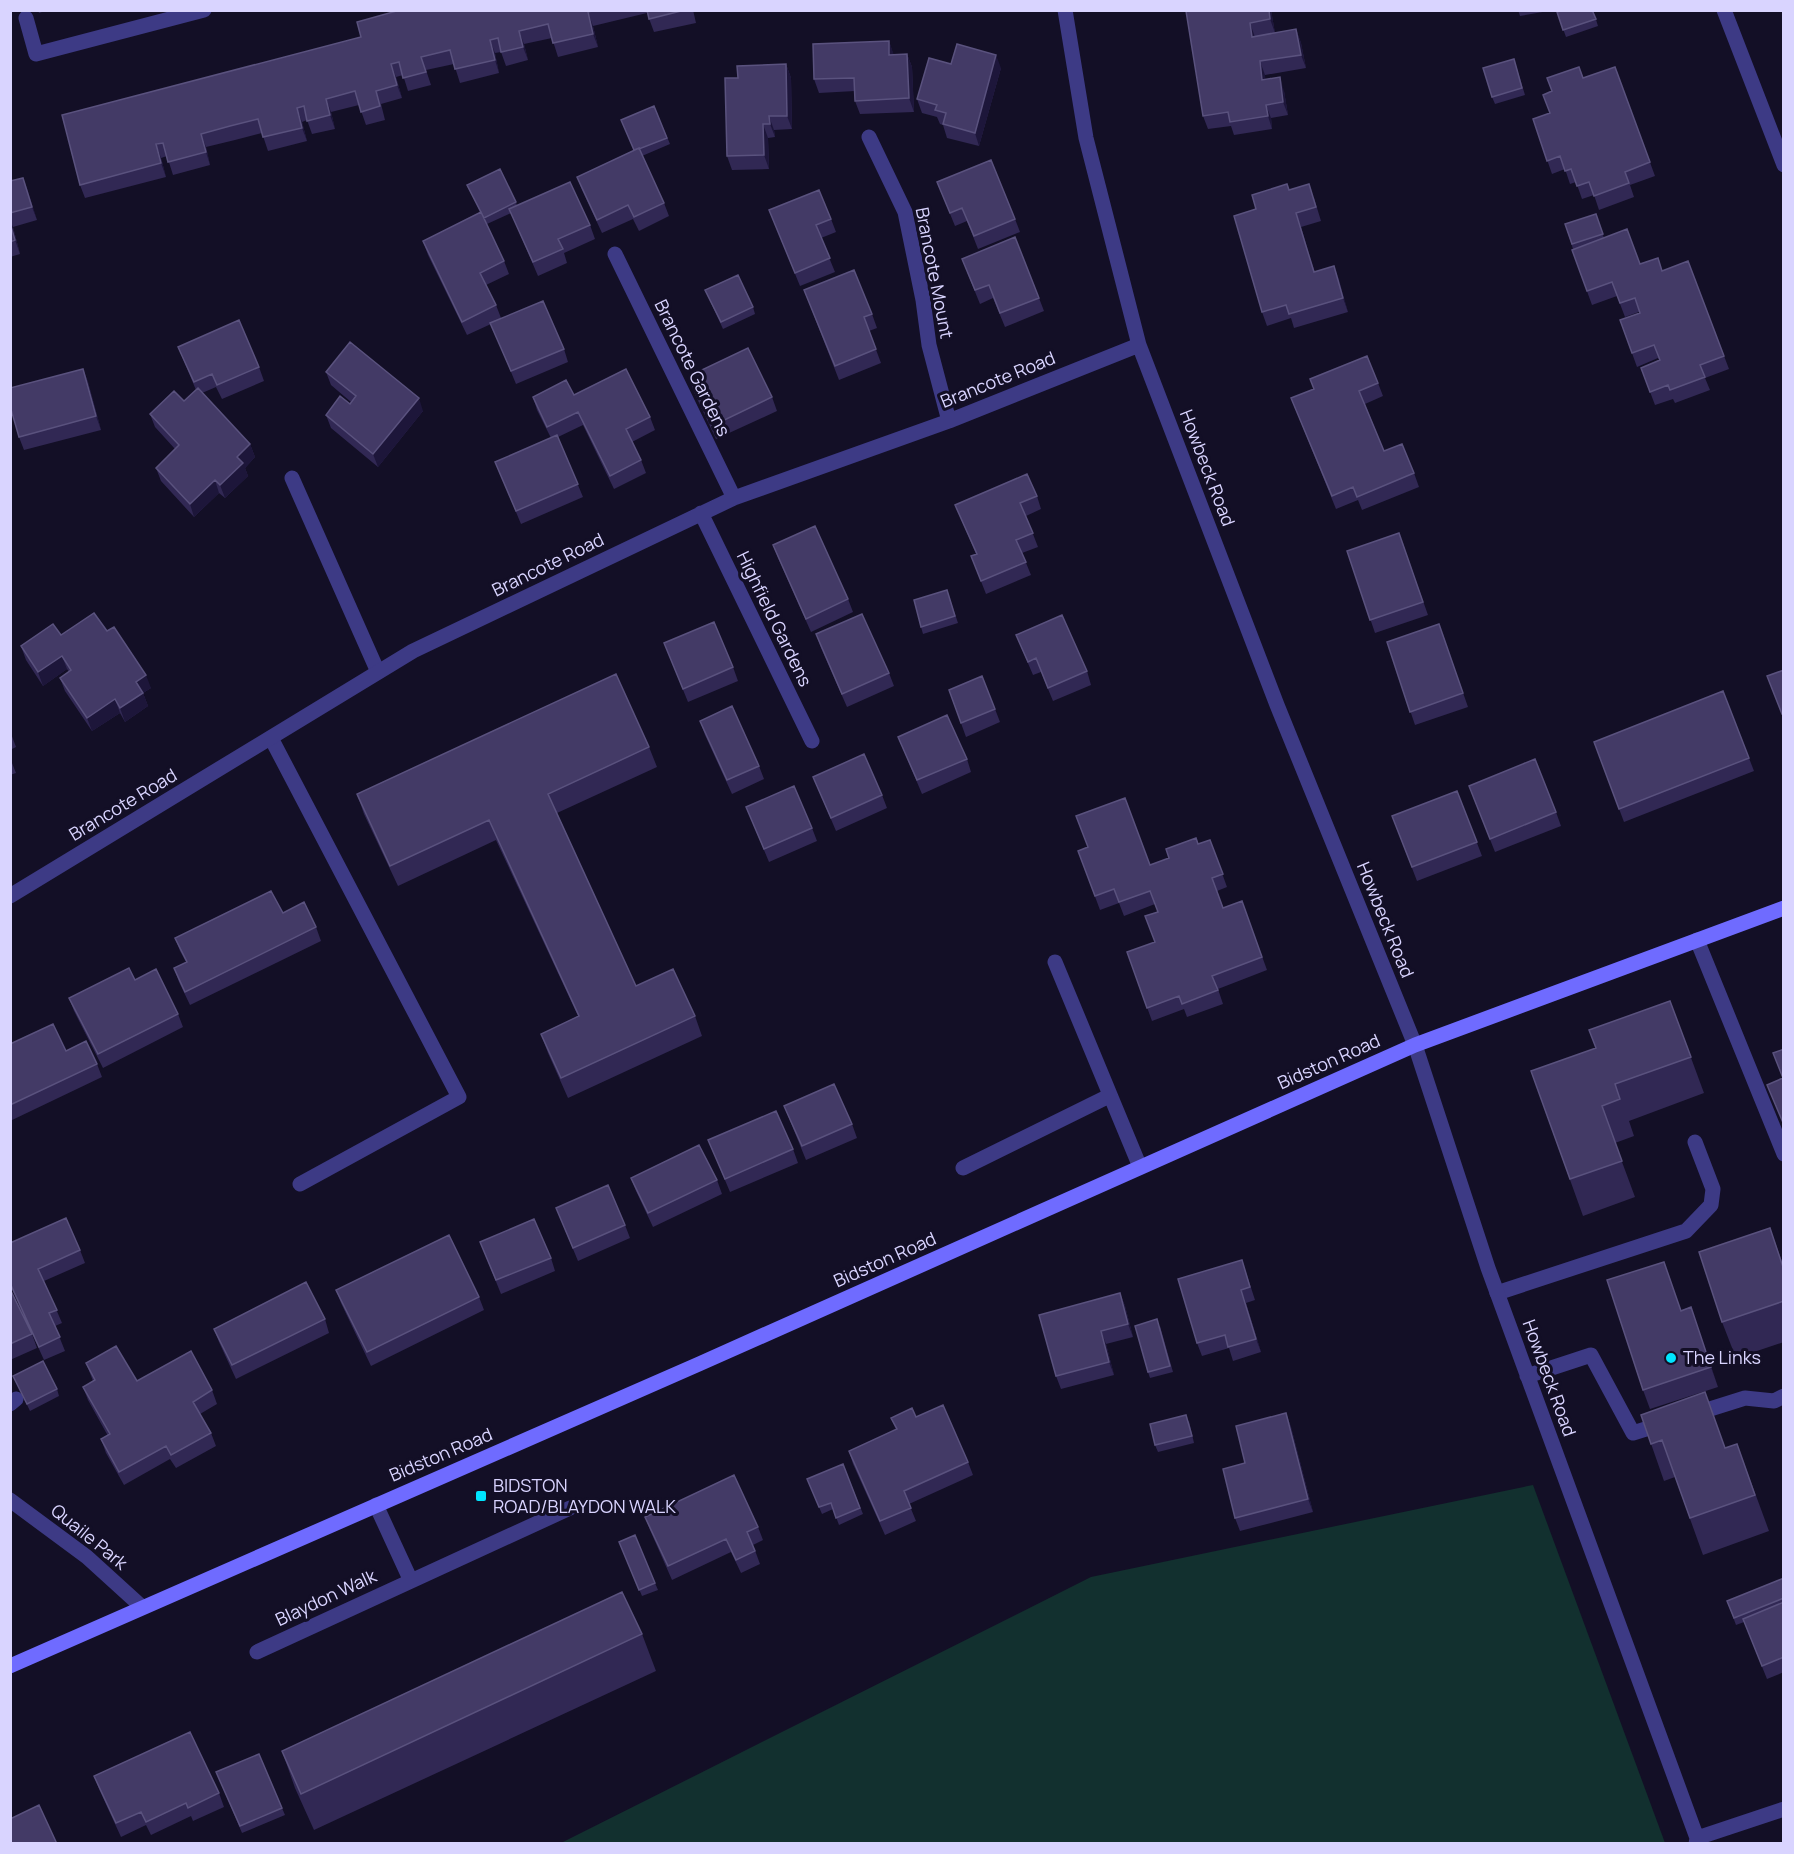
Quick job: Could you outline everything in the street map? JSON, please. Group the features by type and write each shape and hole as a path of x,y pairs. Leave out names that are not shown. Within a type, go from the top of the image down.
{"main road":[{"name":"Bidston Road","path":"10,1666 1415,1045 1784,908"}],"street":[{"path":"26,18 36,54 204,10"},
{"name":"Howbeck Road","path":"1065,10 1086,138 1139,345 1277,705 1415,1045 1497,1293 1696,1841"},
{"path":"1724,10 1784,165"},
{"name":"Brancote Mount","path":"869,137 905,212 923,300 929,345 949,421"},
{"name":"Brancote Gardens","path":"615,254 734,498"},
{"name":"Brancote Road","path":"10,897 413,651 734,498 949,421 1139,345"},
{"path":"292,478 378,672"},
{"name":"Highfield Gardens","path":"701,513 812,741"},
{"path":"271,738 459,1097 300,1184"},
{"path":"1697,940 1784,1154"},
{"path":"1055,962 1140,1167"},
{"path":"963,1168 1109,1096"},
{"path":"1497,1293 1686,1231 1711,1205 1713,1189 1695,1142"},
{"path":"1527,1376 1591,1355 1633,1433 1745,1398 1774,1401 1784,1396"},
{"name":"Quaile Park","path":"10,1500 87,1557 142,1607"},
{"path":"376,1505 411,1581"},
{"name":"Blaydon Walk","path":"257,1652 570,1508"},
{"path":"1696,1841 1784,1809"}],"green space":[{"path":"1533,1485 1665,1843 561,1843 1091,1577"}],"building":[{"path":"400,10 595,10 588,12 593,34 553,43 548,24 519,31 523,47 501,52 498,38 490,40 495,60 455,69 450,50 421,57 426,72 403,78 399,62 391,64 397,85 376,91 380,106 361,112 355,91 326,99 330,115 307,121 304,106 297,108 302,128 263,137 258,119 230,126 201,134 206,152 168,162 163,143 156,144 161,163 80,185 62,115 361,37 357,22"},
{"path":"647,10 685,10 649,19"},
{"path":"1269,10 1270,19 1250,23 1252,37 1296,29 1301,55 1260,61 1262,80 1280,77 1283,102 1266,105 1268,116 1230,122 1228,112 1203,116 1186,11"},
{"path":"1592,10 1596,19 1563,30 1557,12"},
{"path":"889,41 889,55 907,54 909,98 855,101 854,78 814,79 813,44"},
{"path":"957,44 996,55 975,133 943,124 946,113 935,110 937,105 917,99 929,58 951,64"},
{"path":"1514,59 1522,88 1492,97 1483,68"},
{"path":"786,64 787,116 769,116 770,124 763,124 764,155 727,156 725,78 738,78 737,66"},
{"path":"1579,67 1583,78 1615,67 1650,162 1625,172 1629,183 1594,196 1589,182 1577,186 1571,169 1565,171 1560,156 1547,161 1533,119 1550,113 1543,95 1552,91 1547,78"},
{"path":"654,106 667,138 634,150 621,120"},
{"path":"639,148 664,203 634,217 628,205 597,220 577,177"},
{"path":"991,160 1015,219 974,236 962,208 950,213 937,182"},
{"path":"500,169 516,202 484,218 467,185"},
{"path":"23,178 32,207 10,213 10,181"},
{"path":"570,182 590,225 558,239 563,249 533,262 509,209"},
{"path":"1287,184 1289,190 1309,184 1316,207 1296,213 1314,272 1334,266 1343,298 1289,314 1286,305 1262,312 1234,216 1256,209 1252,195"},
{"path":"819,190 831,219 816,225 830,258 795,273 769,210"},
{"path":"481,212 504,261 480,273 496,305 462,322 423,241"},
{"path":"1596,214 1603,234 1572,244 1565,224"},
{"path":"10,223 15,240 10,242"},
{"path":"1627,229 1640,264 1658,258 1662,271 1688,261 1724,356 1700,365 1705,377 1670,390 1668,385 1650,392 1641,368 1660,360 1654,345 1632,353 1620,320 1640,313 1635,298 1620,303 1612,282 1587,291 1572,250"},
{"path":"1015,237 1039,298 1000,313 989,285 975,290 962,259"},
{"path":"854,270 872,314 864,317 876,349 835,366 804,290"},
{"path":"738,275 753,307 721,322 705,290"},
{"path":"543,301 564,349 511,371 490,323"},
{"path":"239,320 259,367 217,385 212,374 194,382 178,347"},
{"path":"350,342 419,398 373,454 326,415 340,396 350,404 356,396 326,372"},
{"path":"748,348 772,397 712,426 689,376"},
{"path":"1367,356 1378,383 1359,391 1384,451 1402,444 1414,473 1357,497 1353,487 1332,496 1291,398 1314,389 1310,379"},
{"path":"83,369 96,416 19,437 10,406 10,388"},
{"path":"626,369 650,417 626,429 641,460 610,476 578,412 547,427 533,397 566,380 574,395"},
{"path":"198,388 250,444 237,457 243,463 220,485 215,480 190,504 156,468 179,445 150,414 174,391 184,401"},
{"path":"557,435 578,484 516,511 495,462"},
{"path":"1027,474 1037,496 1020,503 1033,533 1016,540 1026,562 981,581 971,556 977,554 955,505"},
{"path":"815,526 848,599 806,619 773,545"},
{"path":"1399,533 1423,602 1370,620 1347,551"},
{"path":"947,590 955,616 921,627 914,600"},
{"path":"94,613 107,631 114,627 146,675 136,682 143,693 120,708 115,699 87,718 60,678 71,670 62,656 38,672 21,646 53,624 61,635"},
{"path":"862,614 889,673 842,694 816,634"},
{"path":"1062,615 1087,671 1048,688 1036,658 1028,662 1016,635"},
{"path":"714,622 733,667 683,689 664,643"},
{"path":"1439,624 1463,693 1410,712 1387,642"},
{"path":"1784,670 1784,713 1782,714 1767,676"},
{"path":"616,674 649,747 548,794 636,986 673,969 695,1016 561,1078 541,1034 579,1016 489,820 390,866 357,794"},
{"path":"982,676 995,709 961,723 949,690"},
{"path":"1723,691 1749,758 1619,809 1594,742"},
{"path":"732,706 759,766 727,780 700,721"},
{"path":"947,715 967,759 917,780 898,737"},
{"path":"864,754 882,795 831,818 813,777"},
{"path":"1535,759 1556,812 1490,839 1469,786"},
{"path":"794,786 812,828 764,849 746,807"},
{"path":"1457,791 1477,842 1412,867 1392,816"},
{"path":"1125,798 1150,865 1169,858 1166,849 1196,838 1198,844 1210,840 1223,874 1212,878 1223,908 1242,901 1262,957 1212,976 1218,990 1182,1004 1179,996 1147,1008 1127,952 1155,942 1145,916 1158,912 1150,891 1119,902 1114,889 1095,896 1078,851 1088,847 1076,816"},
{"path":"271,891 283,913 304,902 316,927 185,992 174,968 187,962 175,938"},
{"path":"129,968 135,980 156,969 178,1014 98,1054 69,998"},
{"path":"1670,1001 1691,1057 1615,1084 1620,1099 1602,1106 1622,1161 1570,1179 1531,1071 1596,1048 1589,1030"},
{"path":"53,1024 66,1051 86,1041 97,1064 10,1105 10,1044"},
{"path":"1784,1049 1784,1125 1767,1085 1783,1078 1773,1053"},
{"path":"834,1084 852,1124 802,1146 784,1106"},
{"path":"776,1111 793,1149 725,1179 708,1140"},
{"path":"699,1145 717,1180 648,1213 631,1178"},
{"path":"608,1185 625,1225 573,1248 556,1208"},
{"path":"66,1218 80,1250 38,1269 57,1310 49,1313 60,1337 39,1347 10,1283 10,1243"},
{"path":"534,1219 551,1258 496,1280 480,1242"},
{"path":"1770,1228 1784,1270 1784,1301 1722,1322 1699,1252"},
{"path":"449,1235 479,1297 367,1352 336,1290"},
{"path":"1242,1260 1250,1287 1241,1290 1256,1339 1228,1347 1225,1335 1197,1343 1178,1279"},
{"name":"The Links","path":"1664,1262 1681,1311 1691,1307 1711,1367 1643,1390 1607,1280"},
{"path":"306,1282 325,1319 232,1365 214,1329"},
{"path":"10,1289 32,1334 10,1344"},
{"path":"1120,1293 1128,1324 1101,1331 1109,1362 1056,1376 1039,1315"},
{"path":"1157,1319 1170,1366 1148,1372 1135,1326"},
{"path":"116,1346 137,1381 191,1351 212,1390 193,1402 211,1433 171,1455 166,1446 119,1472 101,1439 110,1434 83,1387 95,1380 86,1363"},
{"path":"43,1361 57,1389 27,1404 13,1376"},
{"path":"1705,1392 1725,1448 1737,1444 1755,1495 1690,1518 1662,1440 1651,1444 1641,1415"},
{"path":"943,1405 968,1462 904,1491 911,1508 880,1521 849,1451 897,1429 891,1418 912,1408 916,1417"},
{"path":"1286,1413 1308,1499 1235,1518 1223,1469 1245,1463 1236,1426"},
{"path":"1186,1415 1192,1436 1155,1445 1150,1424"},
{"path":"843,1464 860,1508 836,1518 831,1503 819,1507 807,1479"},
{"path":"734,1475 758,1527 747,1532 755,1551 736,1560 726,1539 668,1566 645,1517"},
{"path":"635,1535 655,1583 639,1590 619,1542"},
{"path":"1784,1578 1784,1598 1734,1618 1727,1601"},
{"path":"622,1592 642,1634 301,1794 282,1751"},
{"path":"1784,1602 1784,1657 1762,1666 1743,1619"},
{"path":"190,1732 219,1793 188,1808 186,1803 146,1822 141,1812 116,1823 94,1776"},
{"path":"259,1754 282,1808 240,1826 216,1772"},
{"path":"39,1805 57,1844 10,1844 10,1819"}],"place":[{"name":"The Links","path":"1671,1358"},
{"name":"BIDSTON ROAD/BLAYDON WALK","path":"481,1496"}]}
